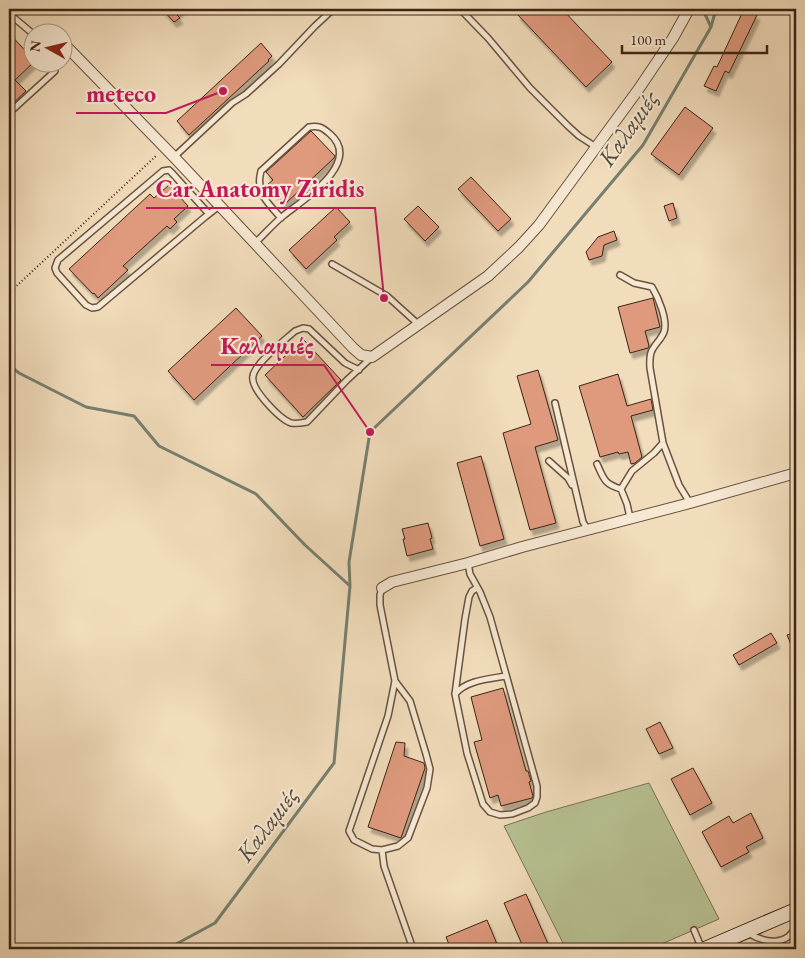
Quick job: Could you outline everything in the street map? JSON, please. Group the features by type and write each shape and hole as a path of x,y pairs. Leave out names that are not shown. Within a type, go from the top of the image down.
{"main road":[{"path":"704,949 796,910"}],"street":[{"path":"72,52 174,157 353,348 361,355 372,357 488,276 519,247 539,225 674,38 689,9"},
{"path":"382,588 392,582 468,564 522,547 796,473"}],"lane":[{"path":"174,157 232,103 246,94 266,76 315,26 335,9"},
{"path":"460,9 488,38 530,88 568,126 596,147"},
{"path":"13,17 22,25"},
{"path":"9,114 54,72"},
{"path":"255,243 281,218 320,187 332,174 339,159 339,149 337,141 322,127 309,127 261,172 258,180 263,197 281,218"},
{"path":"209,214 172,173 168,170 163,170 58,260 55,268 86,305 92,308 98,307 219,206"},
{"path":"332,264 387,296 419,325"},
{"path":"620,275 634,283 652,287 658,296 665,324 664,333 651,350 649,357 655,402 663,443 679,485 690,503"},
{"path":"359,370 345,362 309,329 303,328 295,331 259,365 253,376 253,383 280,416 293,424 307,422 347,380 359,370 372,357"},
{"path":"555,403 583,522 588,530"},
{"path":"621,489 632,471 663,443"},
{"path":"549,461 568,478 575,489"},
{"path":"597,464 606,483 621,489 630,519"},
{"path":"468,564 470,574 480,592 490,617 537,786 535,803 512,814 500,815 490,812 483,804 467,753 455,694 469,597 472,591 477,588"},
{"path":"382,588 380,605 395,682 388,716 349,831 354,840 372,849 382,850 398,846 408,838 427,788 430,769 410,702 395,682"},
{"path":"455,694 460,688 476,681 506,676"},
{"path":"382,850 384,866 413,949"},
{"path":"746,932 769,942 778,941 794,936 796,926"},
{"path":"694,930 704,949"},
{"path":"778,941 779,949 794,949"}],"path":[{"path":"9,293 164,148"}],"green space":[{"path":"649,783 719,919 650,949 566,949 504,826"}],"building":[{"path":"162,9 182,9 176,14 180,18 174,22"},
{"path":"522,9 562,9 612,62 586,87 517,14"},
{"path":"744,9 757,15 729,73 725,71 716,91 704,86 714,66 717,67"},
{"path":"9,33 22,47 23,72 15,80 26,91 9,107"},
{"path":"261,43 272,56 269,61 189,135 177,121"},
{"path":"685,107 713,128 679,175 651,154"},
{"path":"311,131 335,156 285,204 267,185 273,180 266,172"},
{"path":"471,177 511,219 498,231 458,189"},
{"path":"169,185 188,206 174,219 177,222 170,229 167,226 123,266 128,270 98,298 69,269 150,194 154,198"},
{"path":"673,203 677,218 669,221 664,206"},
{"path":"418,206 439,227 425,241 404,219"},
{"path":"336,207 350,222 334,237 337,240 306,269 289,250"},
{"path":"614,231 617,240 604,245 602,256 589,260 586,252 598,237"},
{"path":"653,298 660,327 645,331 648,348 630,353 618,307"},
{"path":"236,308 262,336 194,400 168,371"},
{"path":"303,339 341,380 303,417 265,375"},
{"path":"538,370 558,440 535,447 556,523 530,530 503,433 531,424 517,376"},
{"path":"618,374 627,406 651,399 653,410 631,416 642,457 631,464 628,452 619,454 618,452 600,457 579,386"},
{"path":"481,456 504,539 480,546 457,463"},
{"path":"428,523 433,549 407,556 402,529"},
{"path":"796,632 796,656 787,635"},
{"path":"771,633 777,643 739,665 733,655"},
{"path":"503,688 526,771 528,771 531,781 529,782 533,796 532,798 501,806 498,795 490,798 474,742 482,740 471,697"},
{"path":"660,722 673,748 659,754 646,729"},
{"path":"396,742 405,743 404,756 424,763 425,768 401,838 368,827"},
{"path":"693,768 712,803 690,815 671,779"},
{"path":"751,813 763,838 746,847 749,852 721,867 702,832 729,816 733,823"},
{"path":"526,894 549,946 542,949 524,949 504,903"},
{"path":"487,920 499,949 451,949 446,937"}],"waterway":[{"name":"Καλαμιές","path":"167,949 215,923 334,763 350,586 349,562 370,432 528,282 643,145 711,27 716,9"},
{"path":"704,12 711,27"},
{"path":"9,365 19,373 86,407 134,416 159,446 256,494 305,545 350,586"}],"place":[{"name":"meteco","path":"223,91"},
{"name":"Car Anatomy Ziridis","path":"384,298"},
{"name":"Καλαμιές","path":"370,432"}]}
